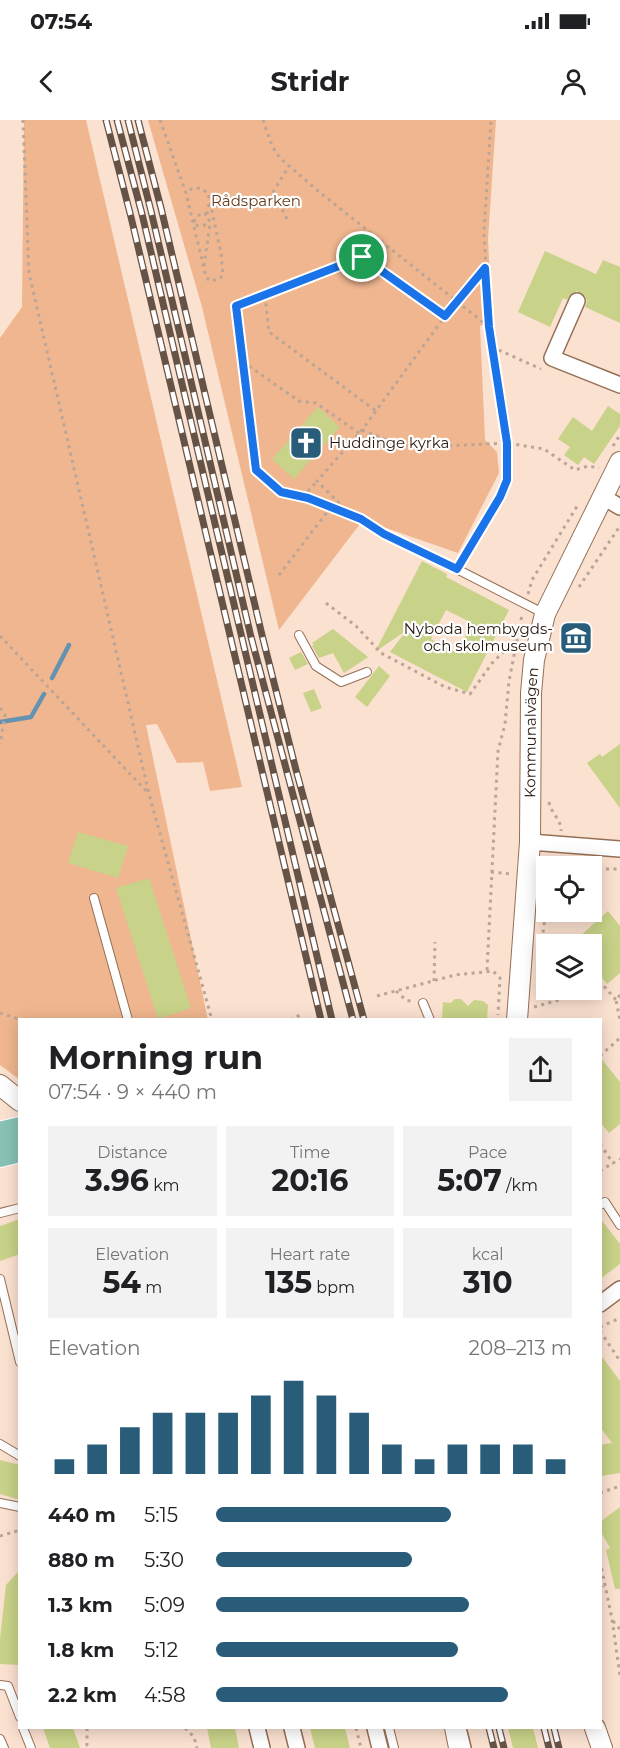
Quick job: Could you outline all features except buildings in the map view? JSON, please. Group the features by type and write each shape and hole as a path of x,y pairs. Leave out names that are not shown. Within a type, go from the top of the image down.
{"main road":[{"path":"0,1135 18,1130"},
{"path":"0,1154 18,1150"}],"street":[{"path":"577,301 552,358 620,385"},
{"name":"Kommunalvägen","path":"517,1018 530,842 531,693 534,660 545,614 620,462"},
{"path":"603,497 620,507"},
{"path":"530,842 620,849"},
{"path":"0,1085 18,1099"},
{"path":"602,1302 620,1289"},
{"path":"257,1729 261,1748"},
{"path":"292,1729 297,1748"},
{"path":"375,1729 380,1748"},
{"path":"458,1729 463,1748"},
{"path":"595,1729 602,1748"}],"lane":[{"path":"384,534 545,614"},
{"path":"299,635 316,666 341,682 367,672"},
{"path":"94,898 127,1018"},
{"path":"423,1004 429,1018"},
{"path":"602,1204 605,1202 620,1225"},
{"path":"0,1213 18,1208"},
{"path":"0,1279 18,1354"},
{"path":"0,1444 18,1455"},
{"path":"0,1503 18,1508"},
{"path":"0,1685 8,1686 18,1712"},
{"path":"23,1729 31,1748"},
{"path":"389,1729 394,1748"},
{"path":"449,1729 453,1748"},
{"path":"0,1739 4,1748"}],"path":[{"path":"23,120 29,273 149,794 212,1018"},
{"path":"160,120 185,190 206,277 210,281 219,279 223,275 221,253 208,193 200,188 185,190"},
{"path":"263,120 272,146 280,158 489,327"},
{"path":"457,569 500,497 507,480 507,443 489,327 485,268 484,232 491,120"},
{"path":"287,219 273,192 289,166"},
{"path":"204,268 210,224 209,201"},
{"path":"193,223 197,216 204,213 208,215"},
{"path":"193,223 198,226 210,224"},
{"path":"384,534 361,519 303,497 281,492 256,470 236,306 362,257 445,316"},
{"path":"303,497 361,431 445,316 485,268"},
{"path":"264,295 269,332 376,411"},
{"path":"243,362 299,401 316,403 361,431 399,445 426,447 507,443 544,449 575,470 588,466 600,469"},
{"path":"317,481 351,515"},
{"path":"279,575 331,507"},
{"path":"578,588 620,526"},
{"path":"326,603 357,626 381,653 445,687 470,694 493,662 516,640"},
{"path":"0,636 149,794"},
{"path":"0,708 5,715 0,744"},
{"path":"548,798 550,809 561,827 560,856"},
{"path":"602,868 620,869"},
{"path":"434,981 435,942"},
{"path":"377,996 487,970 497,973 500,978 498,1018"},
{"path":"602,984 616,1000 620,1020"},
{"path":"396,991 406,1000 423,1004"},
{"path":"616,1000 620,995"},
{"path":"532,1008 559,1000"},
{"path":"0,1013 18,1019"},
{"path":"294,1018 300,1015"},
{"path":"602,1054 620,1038"},
{"path":"602,1147 612,1163"},
{"path":"602,1170 620,1159"},
{"path":"602,1328 620,1318"},
{"path":"602,1332 620,1361"},
{"path":"602,1492 620,1486"},
{"path":"0,1536 18,1531"},
{"path":"602,1585 612,1619 620,1676"},
{"path":"612,1619 620,1629"},
{"path":"87,1729 87,1744 91,1748"},
{"path":"186,1729 194,1737 197,1748"},
{"path":"356,1729 361,1748"}],"green space":[{"path":"24,120 86,120 242,787 210,791 203,762 177,763 157,724 146,725 208,1018 18,1018 18,1078 0,1065 0,338 22,307"},
{"name":"Rådsparken","path":"148,120 496,120 488,239 492,321 480,326 485,440 497,452 499,473 458,553 363,520 279,630 202,307"}],"waterway":[{"path":"52,678 69,645"},
{"path":"0,722 31,717 44,694"}],"railway":[{"path":"106,120 321,1018"},
{"path":"117,120 142,214 332,1018"},
{"path":"128,120 251,637 352,1018"},
{"path":"138,120 262,635 363,1018"},
{"path":"489,1729 494,1748"},
{"path":"499,1729 504,1748"},
{"path":"544,1729 549,1748"},
{"path":"554,1729 559,1748"}],"place":[{"name":"Huddinge kyrka","path":"306,443"},
{"name":"Nyboda hembygds- och skolmuseum","path":"576,638"}],"route":[{"path":"362,257 445,316 485,268 489,327 507,443 507,480 500,497 457,569 384,534 361,519 308,498 281,492 256,470 236,306 362,257"}]}
